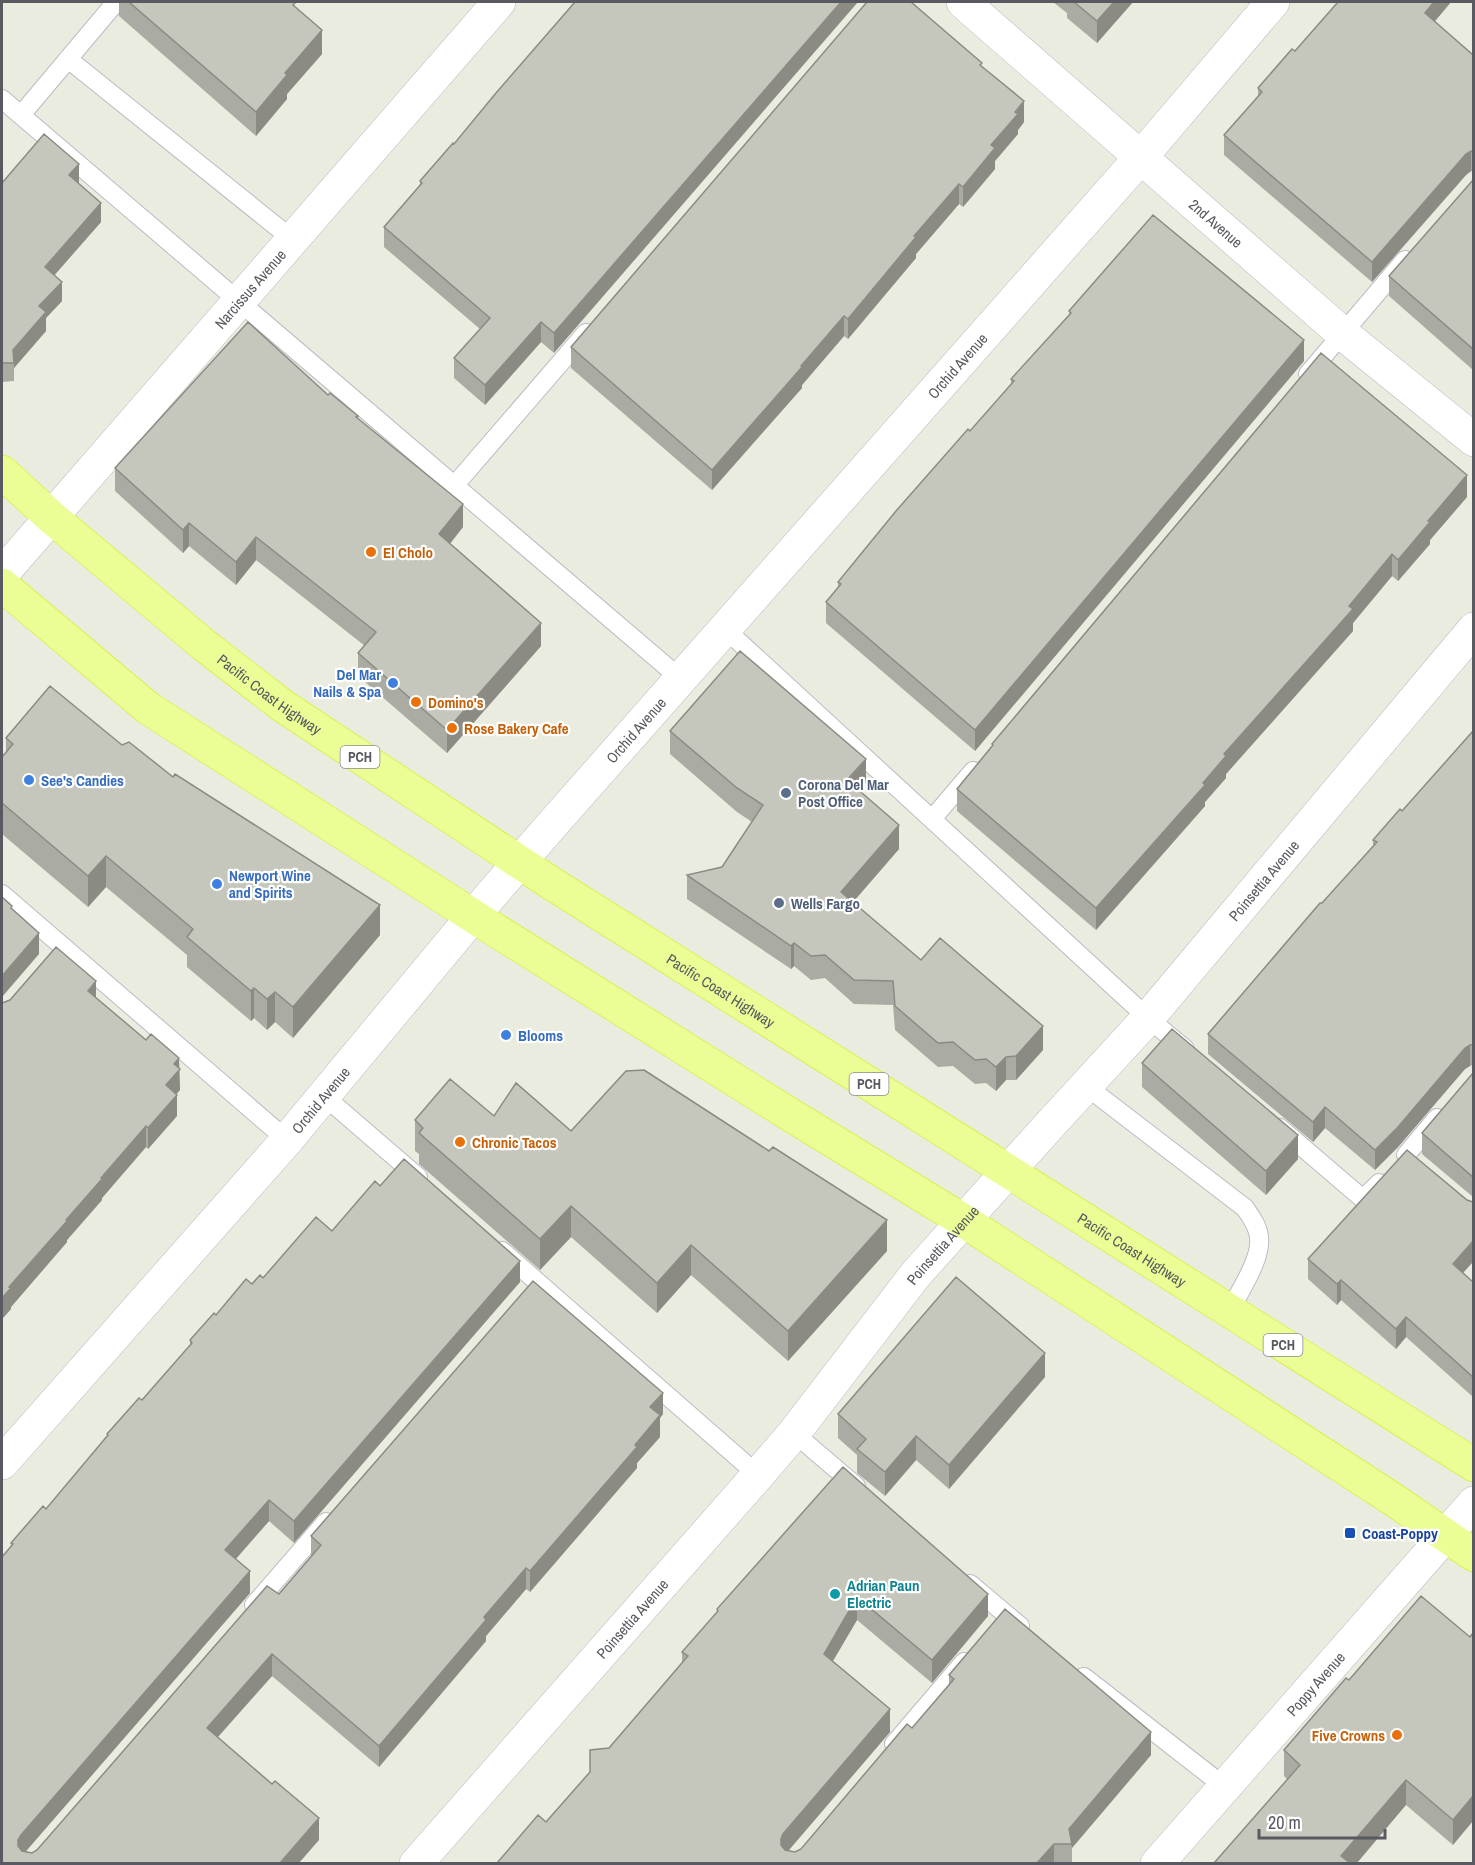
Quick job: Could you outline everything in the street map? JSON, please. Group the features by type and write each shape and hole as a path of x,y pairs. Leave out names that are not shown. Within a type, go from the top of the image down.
{"highway":[{"name":"Pacific Coast Highway","path":"2,472 51,517 204,645 283,706 520,862 1473,1465"},
{"path":"2,585 148,708 784,1111 964,1221 1150,1344 1394,1500 1473,1555"}],"street":[{"name":"Narcissus Avenue","path":"2,574 499,2"},
{"name":"2nd Avenue","path":"963,2 1342,333 1473,440"},
{"name":"Orchid Avenue","path":"2,1463 287,1140 520,862 1141,157 1273,2"},
{"name":"Poinsettia Avenue","path":"416,1863 794,1433 916,1274 1148,1018 1473,629"},
{"name":"Poppy Avenue","path":"1157,1863 1473,1503"}],"lane":[{"path":"21,115 116,2"},
{"path":"68,59 292,239"},
{"path":"2,99 681,679"},
{"path":"1296,388 1419,244"},
{"path":"454,486 601,315"},
{"path":"725,628 1148,1018 1195,1057"},
{"path":"932,819 986,755"},
{"path":"2,894 57,950 287,1140"},
{"path":"1086,1086 1245,1208 1255,1222 1259,1238 1258,1254 1229,1312"},
{"path":"324,1096 430,1188"},
{"path":"1266,1117 1363,1199 1406,1155 1451,1102"},
{"path":"1406,1155 1423,1169"},
{"path":"492,1242 532,1286 758,1475"},
{"path":"794,1433 873,1501"},
{"path":"240,1622 341,1505"},
{"path":"961,1576 1001,1619 1032,1636"},
{"path":"883,1757 974,1650"},
{"path":"1069,1665 1225,1787"}],"building":[{"path":"129,2 293,2 295,3 293,5 322,30 285,73 287,75 256,112"},
{"path":"575,2 841,2 554,333 541,322 485,385 454,358 490,318 384,227 422,183 420,181"},
{"path":"867,2 911,2 982,63 980,65 1024,101 1015,112 1018,114 991,145 995,148 963,187 959,184 848,319 844,316 712,470 571,347"},
{"path":"1074,2 1114,2 1097,21"},
{"path":"1338,2 1434,2 1425,13 1473,55 1473,152 1466,154 1372,262 1224,135 1262,92 1258,88 1292,49 1295,51"},
{"path":"44,134 79,164 69,175 101,203 45,267 62,282 39,306 46,312 13,350 14,363 2,363 2,183"},
{"path":"1473,180 1473,349 1389,276"},
{"path":"1153,215 1304,340 975,730 826,602 841,584 838,582 896,511 1014,381 1011,379 1071,313 1069,311"},
{"path":"248,322 328,395 330,393 463,504 439,534 541,623 447,730 358,653 376,632 256,537 236,562 189,523 183,530 115,468"},
{"path":"1321,353 1467,475 1398,560 1392,554 1349,606 1353,609 1224,754 1226,756 1203,783 1205,785 1096,908 957,789 992,744"},
{"path":"740,651 866,759 847,780 899,825 841,892 921,960 940,938 1043,1026 1016,1056 1006,1057 996,1067 986,1059 975,1060 953,1042 938,1043 895,1006 893,981 854,980 825,955 811,956 794,943 791,946 687,875 722,867 763,805 737,788 670,731"},
{"path":"50,686 122,745 129,742 173,777 175,774 380,905 293,1007 275,992 267,999 254,988 251,991 187,937 193,929 106,856 88,876 2,803 2,757 13,744 6,738"},
{"path":"1473,731 1473,1045 1465,1048 1398,1127 1375,1150 1325,1107 1313,1122 1208,1034 1320,903 1377,842 1373,840 1400,809 1402,811"},
{"path":"2,897 39,933 2,976"},
{"path":"56,947 96,981 88,991 146,1040 151,1034 179,1058 174,1064 180,1069 166,1085 177,1095 148,1128 146,1126 101,1178 2,1298 2,1003 10,1000"},
{"path":"1172,1029 1298,1135 1266,1171 1142,1063"},
{"path":"644,1070 769,1151 773,1147 887,1220 788,1331 691,1245 657,1283 571,1206 540,1239 419,1133 423,1128 415,1120 450,1079 494,1116 516,1083 571,1131 626,1071"},
{"path":"1473,1073 1473,1177 1422,1133"},
{"path":"1407,1150 1467,1200 1473,1202 1473,1241 1453,1264 1473,1282 1473,1377 1406,1317 1396,1329 1341,1280 1337,1284 1308,1259"},
{"path":"404,1159 520,1261 294,1521 269,1500 225,1550 250,1571 21,1835 18,1846 22,1851 32,1853 37,1850 267,1586 279,1594 321,1545 311,1536 533,1281 663,1393 650,1407 660,1415 635,1445 637,1447 530,1571 526,1568 484,1617 486,1620 379,1746 272,1654 207,1728 272,1784 275,1781 319,1818 280,1863 2,1863 2,1557 43,1506 46,1509 107,1434 139,1398 142,1400 192,1343 190,1340 214,1313 216,1315 246,1279 252,1284 260,1275 263,1278 316,1217 332,1231 375,1181 380,1186"},
{"path":"956,1277 1045,1353 949,1465 916,1436 885,1472 857,1449 866,1439 838,1414"},
{"path":"843,1467 988,1594 932,1660 857,1597 824,1654 890,1709 783,1834 781,1845 785,1850 795,1852 801,1849 907,1724 912,1728 954,1679 949,1675 1005,1609 1151,1732 1069,1829 1072,1844 1054,1844 1037,1863 497,1863 538,1815 546,1822 590,1772 590,1750 609,1748 688,1656 682,1652 718,1611 717,1609"},
{"name":"Five Crowns","path":"1421,1596 1470,1637 1473,1633 1473,1796 1453,1820 1406,1780 1341,1856 1350,1863 1214,1863 1300,1765 1284,1750 1346,1678 1349,1680"}],"place":[{"name":"El Cholo","path":"371,552"},
{"name":"Del Mar Nails & Spa","path":"393,683"},
{"name":"Domino's","path":"416,702"},
{"name":"Rose Bakery Cafe","path":"452,728"},
{"name":"See's Candies","path":"29,780"},
{"name":"Corona Del Mar Post Office","path":"786,793"},
{"name":"Newport Wine and Spirits","path":"217,884"},
{"name":"Wells Fargo","path":"779,903"},
{"name":"Blooms","path":"506,1035"},
{"name":"Chronic Tacos","path":"460,1142"},
{"name":"Coast-Poppy","path":"1350,1533"},
{"name":"Adrian Paun Electric","path":"835,1594"},
{"name":"Five Crowns","path":"1397,1735"}]}
